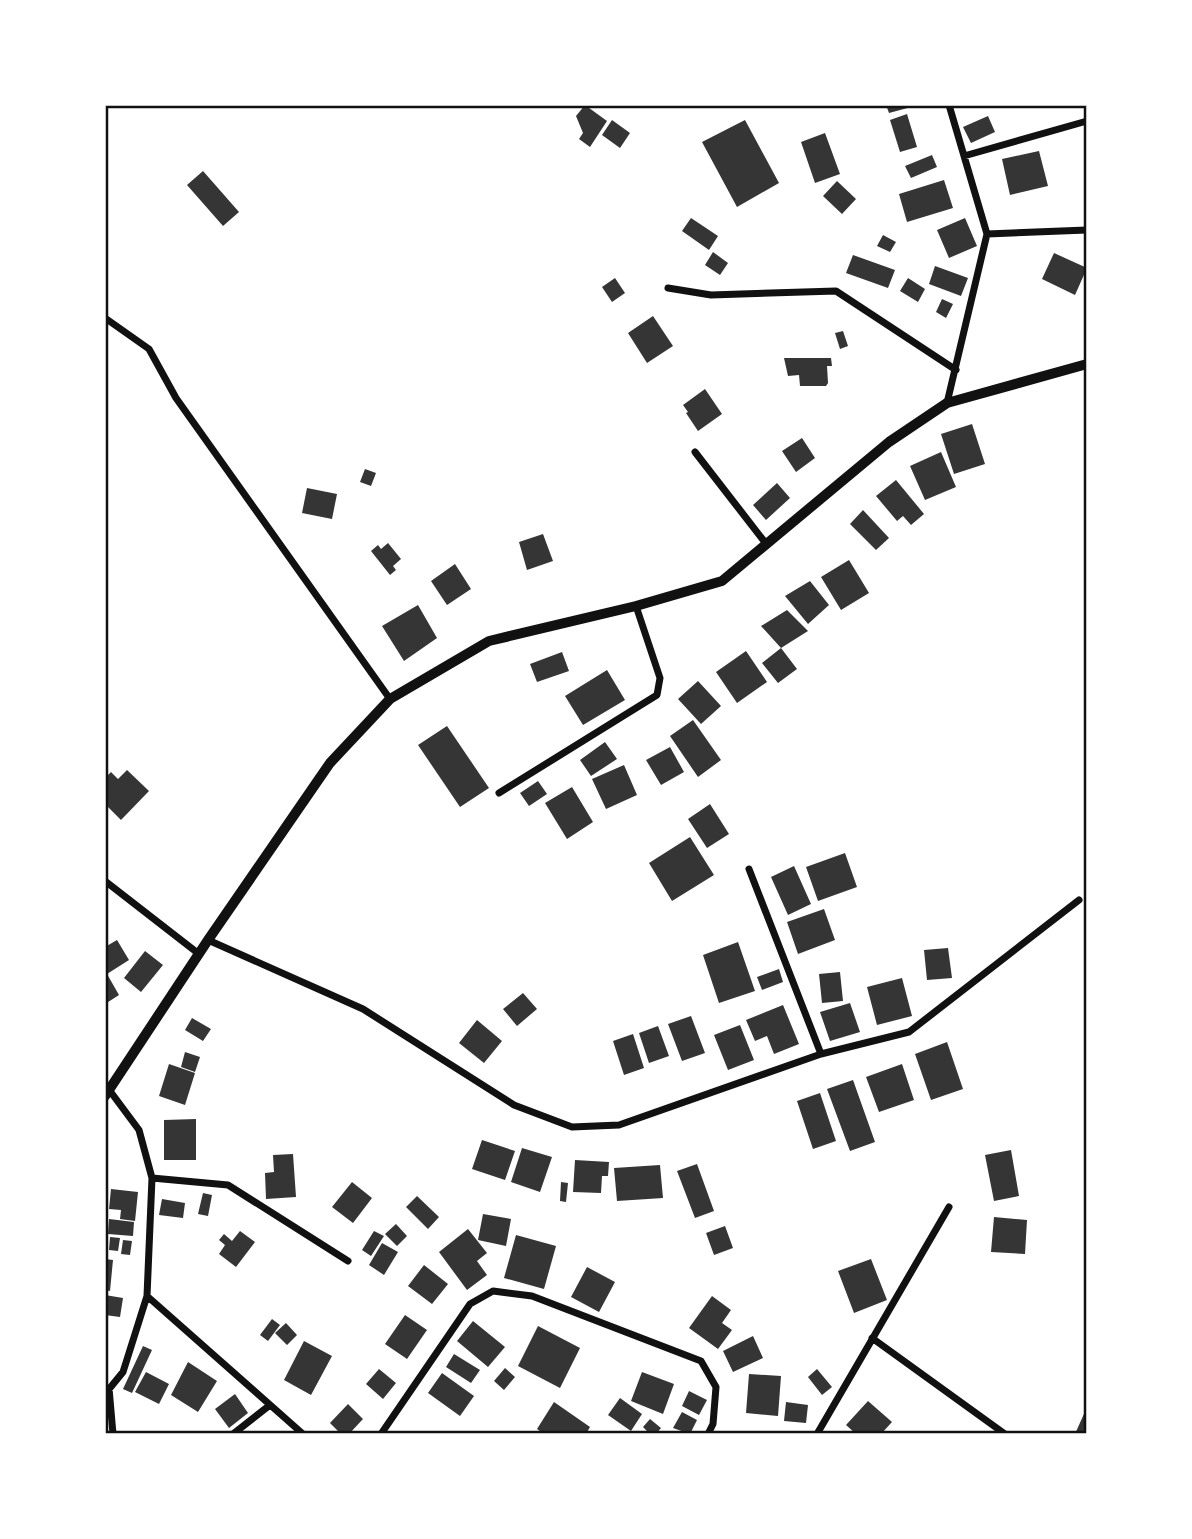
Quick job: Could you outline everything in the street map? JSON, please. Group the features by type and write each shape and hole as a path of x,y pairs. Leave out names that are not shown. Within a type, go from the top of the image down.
{"street":[{"path":"947,403 987,234 949,105"},
{"path":"964,156 1087,121"},
{"path":"987,234 1087,230"},
{"path":"668,288 710,295 836,291 956,370"},
{"path":"105,318 149,349 176,398 390,699"},
{"path":"113,1434 107,1391 123,1372 148,1296 152,1178 139,1130 108,1094 208,940 330,763 390,699 489,641 636,606 722,581 889,442 947,403 1087,364"},
{"path":"695,452 767,545"},
{"path":"499,793 657,695 660,678 636,606"},
{"path":"749,869 821,1054"},
{"path":"105,881 199,954"},
{"path":"208,940 363,1009 514,1105 572,1127 619,1125 821,1054 909,1032 1079,900"},
{"path":"152,1178 228,1185 348,1261"},
{"path":"817,1434 949,1207"},
{"path":"381,1434 470,1304 493,1291 532,1296 701,1361 716,1387 713,1424 708,1434"},
{"path":"148,1296 303,1434"},
{"path":"872,1338 1005,1434"},
{"path":"233,1434 270,1405"}],"building":[{"path":"585,105 607,121 590,147 579,139 583,133 576,116"},
{"path":"886,105 915,105 915,106 889,113"},
{"path":"907,114 917,147 900,152 890,120"},
{"path":"988,116 995,132 971,143 963,127"},
{"path":"612,120 630,133 620,148 602,135"},
{"path":"745,120 779,183 737,207 702,142"},
{"path":"825,133 840,174 815,183 801,142"},
{"path":"1039,151 1048,186 1010,195 1002,159"},
{"path":"932,155 937,167 911,178 905,166"},
{"path":"203,171 239,212 223,226 187,185"},
{"path":"944,180 953,208 907,222 899,194"},
{"path":"837,181 856,199 842,214 823,196"},
{"path":"691,218 718,236 709,250 682,231"},
{"path":"965,218 977,246 949,258 937,230"},
{"path":"883,235 896,242 890,252 877,246"},
{"path":"713,252 728,263 720,275 705,265"},
{"path":"1054,253 1087,268 1075,295 1042,279"},
{"path":"853,255 895,270 888,288 846,273"},
{"path":"935,266 968,278 961,296 929,284"},
{"path":"615,278 625,293 612,302 602,287"},
{"path":"908,278 925,289 918,302 900,291"},
{"path":"942,299 953,304 946,318 936,312"},
{"path":"653,316 673,346 647,363 628,333"},
{"path":"843,331 848,346 840,349 835,333"},
{"path":"784,358 831,358 832,366 827,366 828,383 826,386 800,386 799,375 788,376"},
{"path":"705,389 722,414 698,431 683,405"},
{"path":"972,424 985,464 954,474 941,434"},
{"path":"802,438 815,458 796,472 782,451"},
{"path":"941,452 956,487 925,500 910,466"},
{"path":"365,469 376,473 371,486 360,482"},
{"path":"896,480 924,514 911,525 903,516 897,521 876,496"},
{"path":"777,483 790,498 766,520 753,505"},
{"path":"307,488 337,494 332,519 302,513"},
{"path":"863,510 889,538 876,550 850,524"},
{"path":"543,534 553,561 527,570 519,542"},
{"path":"388,543 401,559 393,566 396,570 390,575 371,551 378,545 381,549"},
{"path":"849,560 869,593 841,610 821,577"},
{"path":"455,564 471,589 447,605 431,581"},
{"path":"810,581 829,605 808,624 785,596"},
{"path":"418,605 437,638 404,661 382,626"},
{"path":"787,610 808,631 781,648 761,626"},
{"path":"781,648 797,669 778,683 762,663"},
{"path":"746,651 767,682 737,703 716,672"},
{"path":"562,652 569,671 537,682 530,664"},
{"path":"607,670 625,700 583,725 565,696"},
{"path":"698,681 721,706 701,724 678,699"},
{"path":"693,720 721,760 698,777 670,736"},
{"path":"447,726 489,788 460,807 418,745"},
{"path":"605,742 617,759 591,776 580,760"},
{"path":"670,747 684,772 661,785 646,760"},
{"path":"624,765 637,795 606,809 592,779"},
{"path":"127,770 149,791 121,820 105,804 105,778 111,772 118,779"},
{"path":"538,781 547,794 529,806 520,793"},
{"path":"572,787 593,822 567,839 545,803"},
{"path":"710,804 729,834 707,848 688,819"},
{"path":"690,837 714,875 672,901 649,863"},
{"path":"845,853 857,887 818,901 806,867"},
{"path":"794,866 811,904 788,915 771,877"},
{"path":"824,909 835,940 798,954 787,922"},
{"path":"117,940 129,960 107,974 119,995 105,1004 105,947"},
{"path":"738,942 755,991 719,1003 703,955"},
{"path":"948,948 952,978 927,980 924,950"},
{"path":"145,951 163,965 141,992 124,978"},
{"path":"779,969 783,982 762,990 757,977"},
{"path":"840,972 843,1001 822,1003 819,974"},
{"path":"902,978 912,1016 877,1025 867,987"},
{"path":"523,993 537,1009 517,1026 503,1009"},
{"path":"850,1003 860,1032 830,1041 820,1012"},
{"path":"783,1005 799,1044 774,1054 767,1036 755,1041 746,1020"},
{"path":"691,1016 705,1053 682,1061 668,1024"},
{"path":"192,1018 211,1029 203,1041 185,1030"},
{"path":"477,1020 502,1041 484,1063 459,1043"},
{"path":"740,1025 754,1060 728,1070 714,1035"},
{"path":"658,1026 669,1056 649,1063 639,1033"},
{"path":"633,1034 644,1068 624,1075 613,1041"},
{"path":"947,1042 963,1089 931,1100 915,1054"},
{"path":"185,1052 200,1057 195,1072 181,1067"},
{"path":"169,1064 195,1073 185,1105 159,1096"},
{"path":"902,1064 914,1100 879,1112 866,1077"},
{"path":"853,1080 875,1142 850,1151 827,1089"},
{"path":"820,1093 836,1141 813,1149 797,1101"},
{"path":"196,1119 196,1160 164,1160 164,1120"},
{"path":"482,1140 515,1151 505,1180 472,1169"},
{"path":"522,1148 552,1157 540,1192 511,1182"},
{"path":"1011,1150 1019,1196 994,1201 985,1155"},
{"path":"293,1154 296,1197 266,1199 265,1173 274,1172 273,1155"},
{"path":"575,1160 609,1162 608,1176 602,1176 601,1193 573,1192"},
{"path":"697,1164 714,1211 695,1218 677,1171"},
{"path":"660,1165 663,1198 617,1201 614,1168"},
{"path":"352,1182 372,1198 353,1223 332,1207"},
{"path":"561,1182 568,1183 566,1202 560,1201"},
{"path":"111,1189 138,1192 135,1221 120,1219 121,1210 109,1209"},
{"path":"203,1193 212,1195 208,1216 198,1214"},
{"path":"417,1196 439,1217 428,1229 406,1207"},
{"path":"162,1199 185,1203 183,1218 159,1215"},
{"path":"483,1214 511,1219 506,1246 478,1240"},
{"path":"994,1217 1027,1220 1025,1254 991,1252"},
{"path":"109,1219 134,1222 133,1236 108,1234"},
{"path":"396,1224 407,1236 397,1246 385,1234"},
{"path":"725,1226 733,1248 714,1255 706,1233"},
{"path":"468,1229 487,1253 477,1261 487,1275 467,1290 439,1252"},
{"path":"240,1231 255,1242 236,1267 219,1254 225,1245 219,1240 224,1234 232,1241"},
{"path":"374,1231 384,1236 371,1256 362,1250"},
{"path":"516,1235 556,1246 544,1289 504,1278"},
{"path":"110,1237 120,1238 118,1251 109,1250"},
{"path":"123,1240 132,1241 130,1255 121,1254"},
{"path":"382,1243 398,1252 384,1275 369,1265"},
{"path":"105,1259 113,1260 110,1291 105,1290"},
{"path":"871,1259 887,1300 854,1313 838,1271"},
{"path":"424,1265 448,1284 432,1304 408,1286"},
{"path":"587,1267 615,1282 599,1312 571,1297"},
{"path":"105,1295 123,1298 120,1317 105,1315"},
{"path":"712,1296 731,1310 722,1323 732,1330 718,1349 689,1328"},
{"path":"405,1315 427,1330 407,1359 385,1344"},
{"path":"272,1319 280,1325 268,1341 260,1335"},
{"path":"473,1321 505,1347 488,1367 457,1341"},
{"path":"286,1323 297,1335 287,1345 275,1333"},
{"path":"538,1326 580,1348 560,1388 518,1366"},
{"path":"753,1336 763,1358 733,1372 723,1351"},
{"path":"304,1341 332,1356 311,1395 284,1380"},
{"path":"143,1346 152,1350 132,1393 123,1389"},
{"path":"454,1354 480,1370 471,1383 446,1367"},
{"path":"188,1362 217,1381 198,1412 171,1395"},
{"path":"505,1368 515,1377 504,1390 494,1381"},
{"path":"379,1369 396,1383 383,1399 366,1384"},
{"path":"817,1369 832,1387 822,1395 808,1377"},
{"path":"146,1372 169,1384 159,1404 135,1392"},
{"path":"642,1372 674,1384 663,1414 631,1401"},
{"path":"442,1373 474,1396 460,1416 428,1393"},
{"path":"749,1374 781,1376 778,1416 746,1413"},
{"path":"689,1391 707,1400 699,1415 682,1406"},
{"path":"235,1394 248,1413 229,1428 215,1409"},
{"path":"620,1398 642,1414 631,1431 608,1415"},
{"path":"868,1401 892,1422 881,1434 856,1434 846,1425"},
{"path":"554,1402 590,1427 586,1434 544,1434 537,1429"},
{"path":"786,1402 808,1405 806,1423 784,1421"},
{"path":"348,1404 363,1419 349,1434 341,1434 330,1423"},
{"path":"1087,1407 1087,1434 1075,1434"},
{"path":"682,1412 697,1420 690,1434 673,1428"},
{"path":"650,1419 661,1428 656,1434 650,1434 643,1427"}]}
